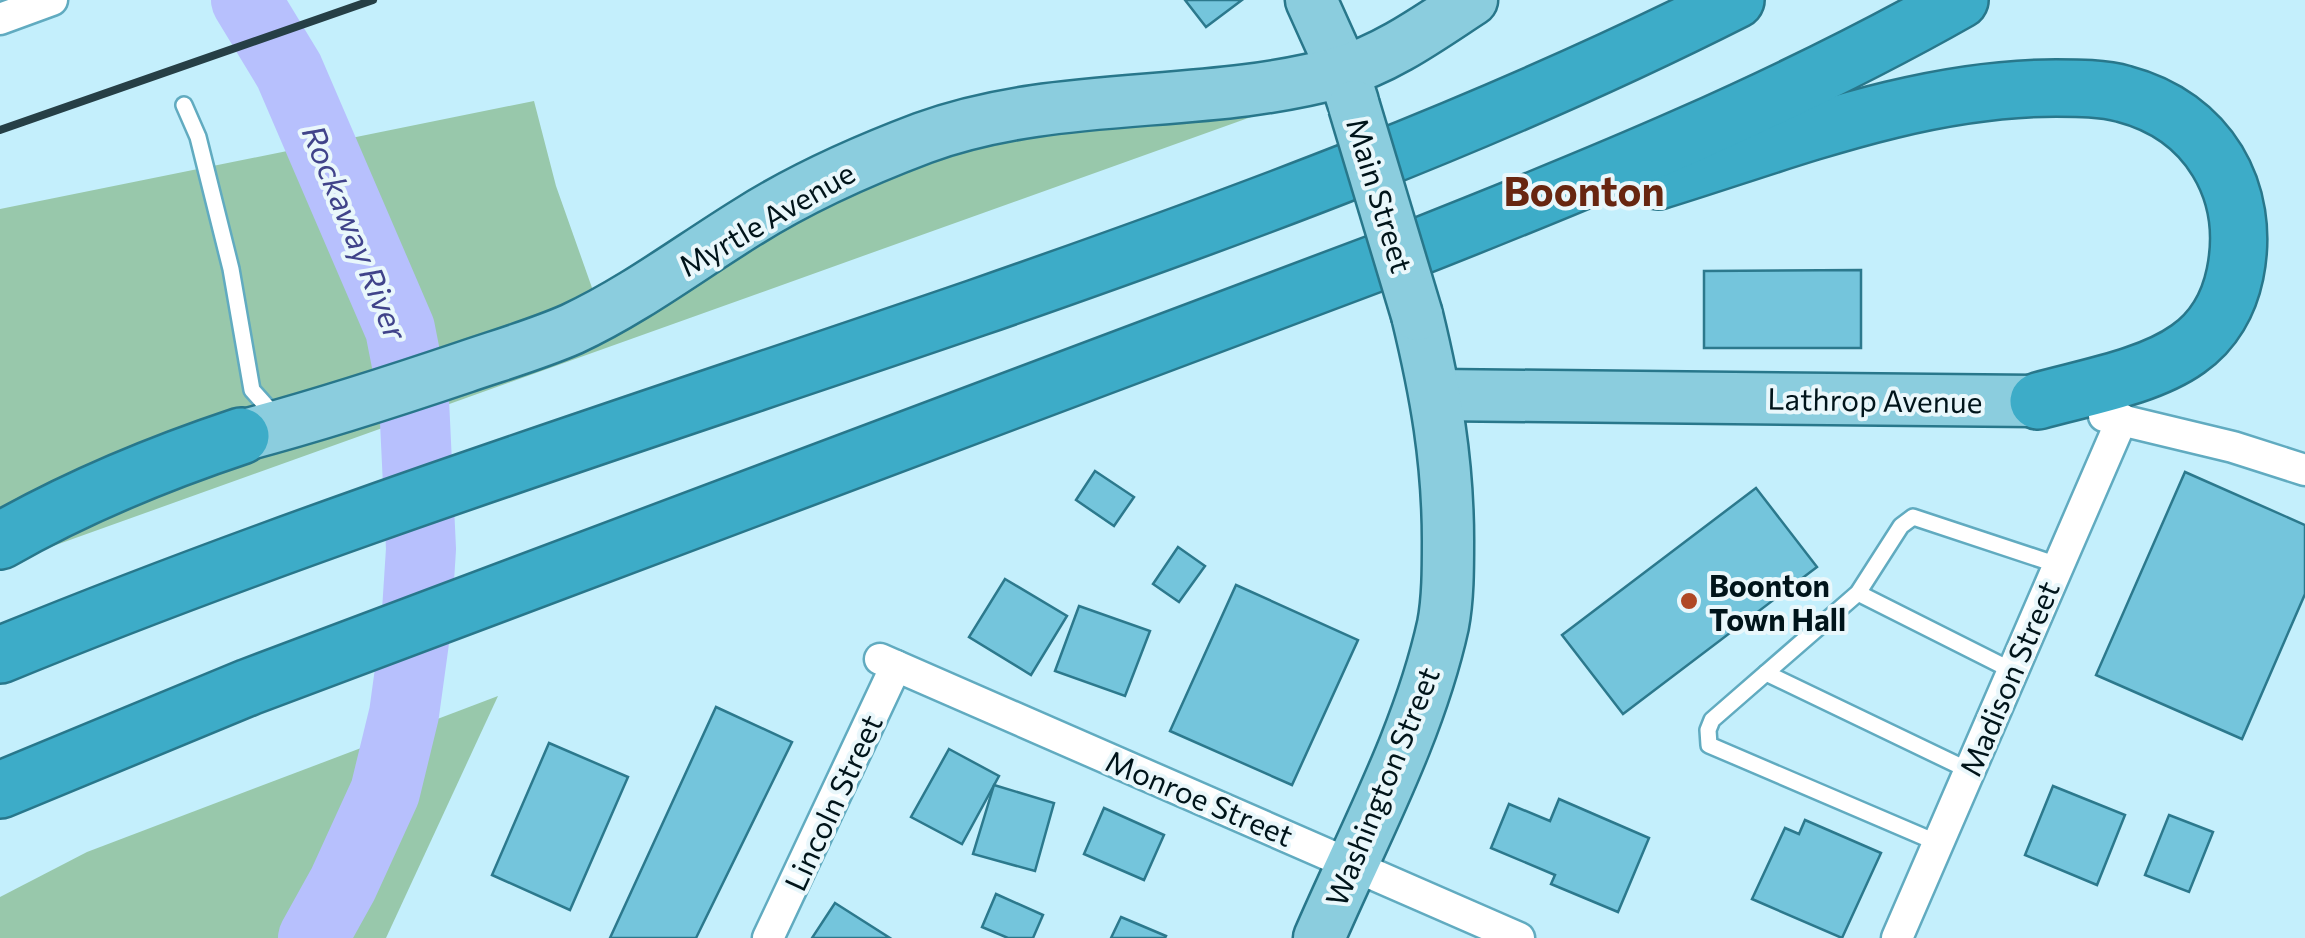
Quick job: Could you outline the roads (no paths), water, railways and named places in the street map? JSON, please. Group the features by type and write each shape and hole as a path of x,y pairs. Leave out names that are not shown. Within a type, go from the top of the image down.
{"highway":[{"path":"0,655 106,612 368,518 1267,204 1506,108 1643,47 1736,0"},
{"path":"0,790 138,731 349,649 1526,204 1684,138 1816,76 1960,0"},
{"path":"1269,304 1922,102 2032,88 2122,93 2155,104 2187,126 2212,153 2233,187 2241,225 2230,296 2214,324 2189,349 2141,370 2038,401"},
{"path":"0,541 84,496 162,463 262,431"}],"main road":[{"name":"Main Street","path":"1311,0 1348,88 1437,395"},
{"name":"Myrtle Avenue","path":"262,431 356,404 570,330 631,298 746,222 808,187 926,137 996,118 1068,105 1271,86 1348,88 1396,47 1472,0"},
{"name":"Lathrop Avenue","path":"1437,395 2038,401"},
{"name":"Washington Street","path":"1319,938 1412,726 1444,621 1448,507 1446,451 1437,395"}],"street":[{"path":"0,18 52,0"},
{"name":"Lathrop Avenue","path":"2038,401 2305,470"},
{"name":"Madison Street","path":"1898,938 2122,420"},
{"name":"Monroe Street","path":"888,663 1519,938"},
{"name":"Lincoln Street","path":"768,938 888,663"}],"lane":[{"path":"184,105 198,137 231,268 262,431"},
{"path":"1938,843 1709,745 1712,720 1858,593 1900,526 1913,518 2058,565"},
{"path":"1858,593 2011,670"},
{"path":"1766,673 1968,770"}],"waterway":[{"name":"Rockaway River","path":"246,0 289,71 400,329 414,400 421,549 416,627 404,714 385,792 343,884 313,938"}],"railway":[{"path":"0,130 373,0"}],"place":[{"name":"Boonton Town Hall","path":"1689,601"}],"district":[{"name":"Boonton","path":"1584,189"}]}
